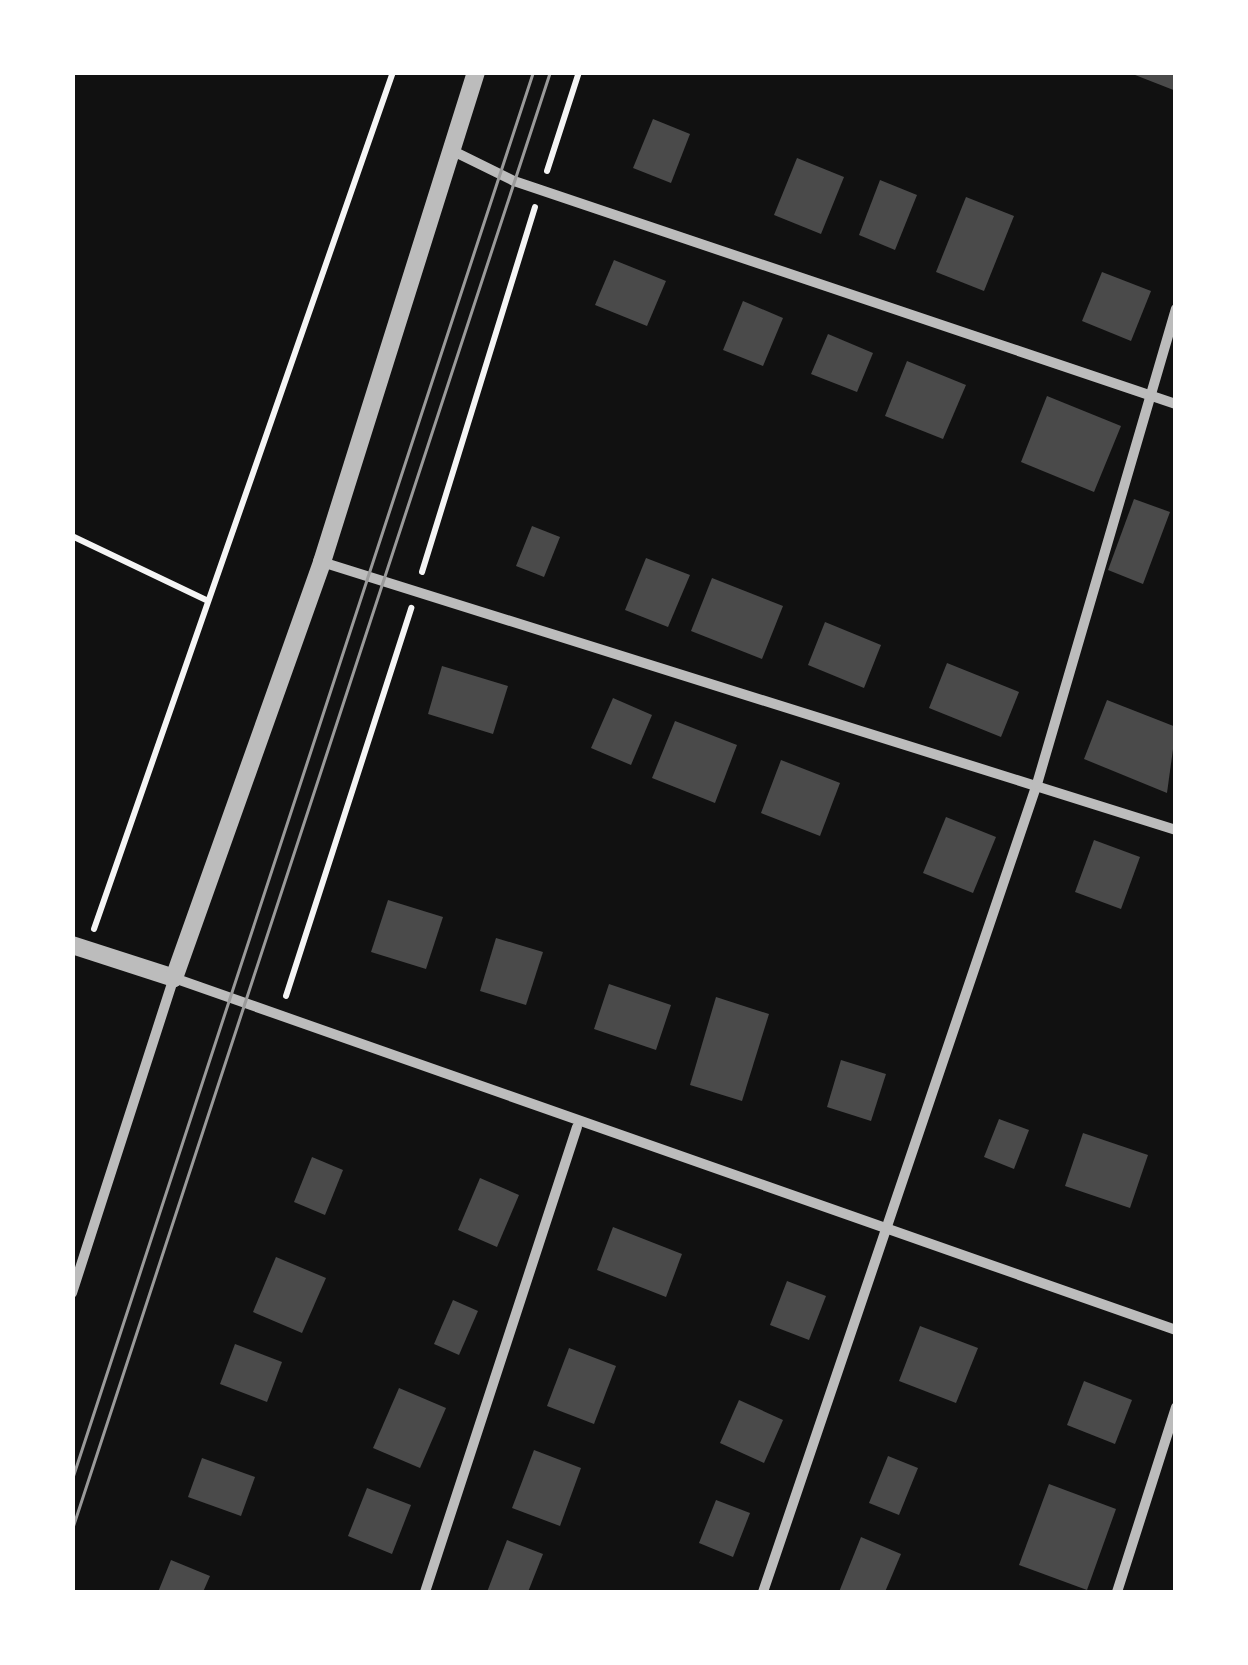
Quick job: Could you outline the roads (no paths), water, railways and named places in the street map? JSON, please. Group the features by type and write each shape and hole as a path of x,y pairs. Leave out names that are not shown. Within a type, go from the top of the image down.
{"street":[{"path":"72,1292 174,978 322,562 476,72"},
{"path":"451,150 540,190 1176,404"},
{"path":"763,1592 1037,784 1146,395 1176,309"},
{"path":"322,562 1176,830"},
{"path":"80,947 577,1126 1176,1330"},
{"path":"425,1592 577,1126"},
{"path":"1116,1592 1176,1407"}],"tram line":[{"path":"72,1479 533,72"},
{"path":"72,1529 550,72"}]}
